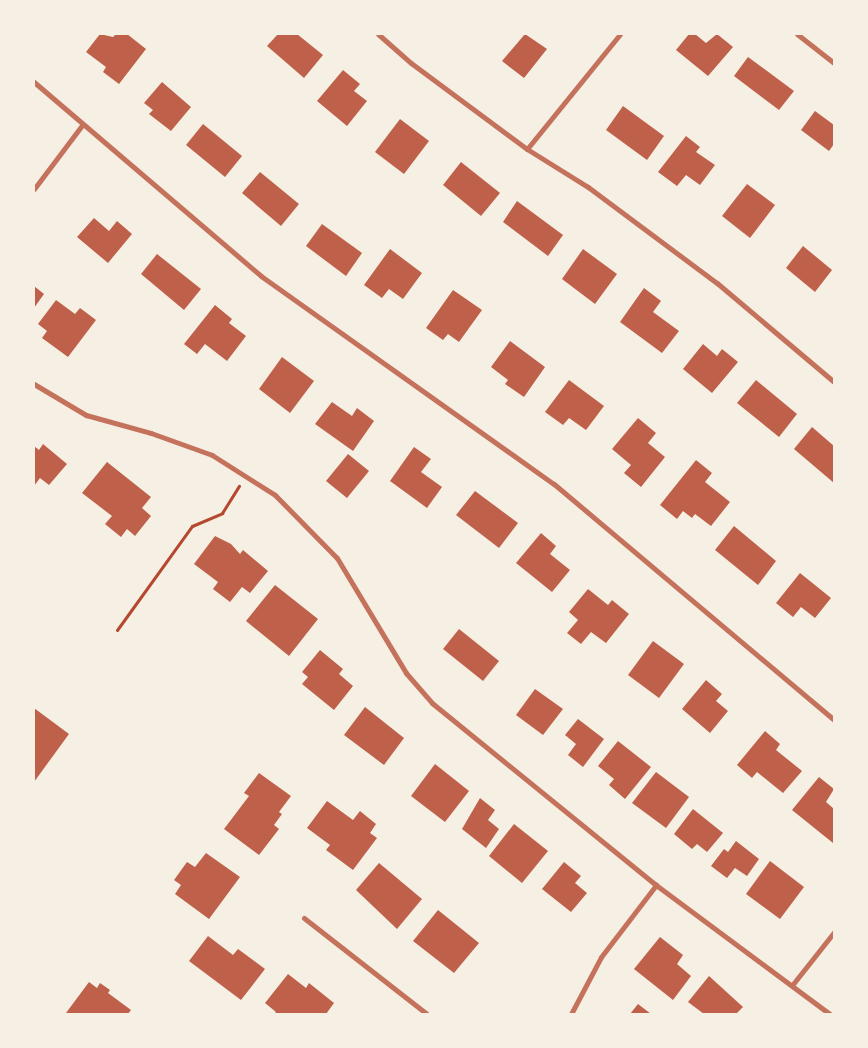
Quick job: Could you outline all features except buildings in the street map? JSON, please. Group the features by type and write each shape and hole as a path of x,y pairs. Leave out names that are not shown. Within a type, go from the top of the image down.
{"street":[{"path":"378,34 410,63 527,149 588,187 717,283 834,382"},
{"path":"527,149 620,34"},
{"path":"797,34 834,63"},
{"path":"34,82 261,276 554,484 834,720"},
{"path":"34,189 83,124"},
{"path":"34,384 86,416 152,433 212,455 247,475 275,496 337,558 406,673 432,703 656,885 793,984 830,1014"},
{"path":"571,1014 601,957 656,885"},
{"path":"304,918 427,1014"},
{"path":"793,984 834,932"}],"path":[{"path":"117,630 192,526 222,512 247,475"}]}
